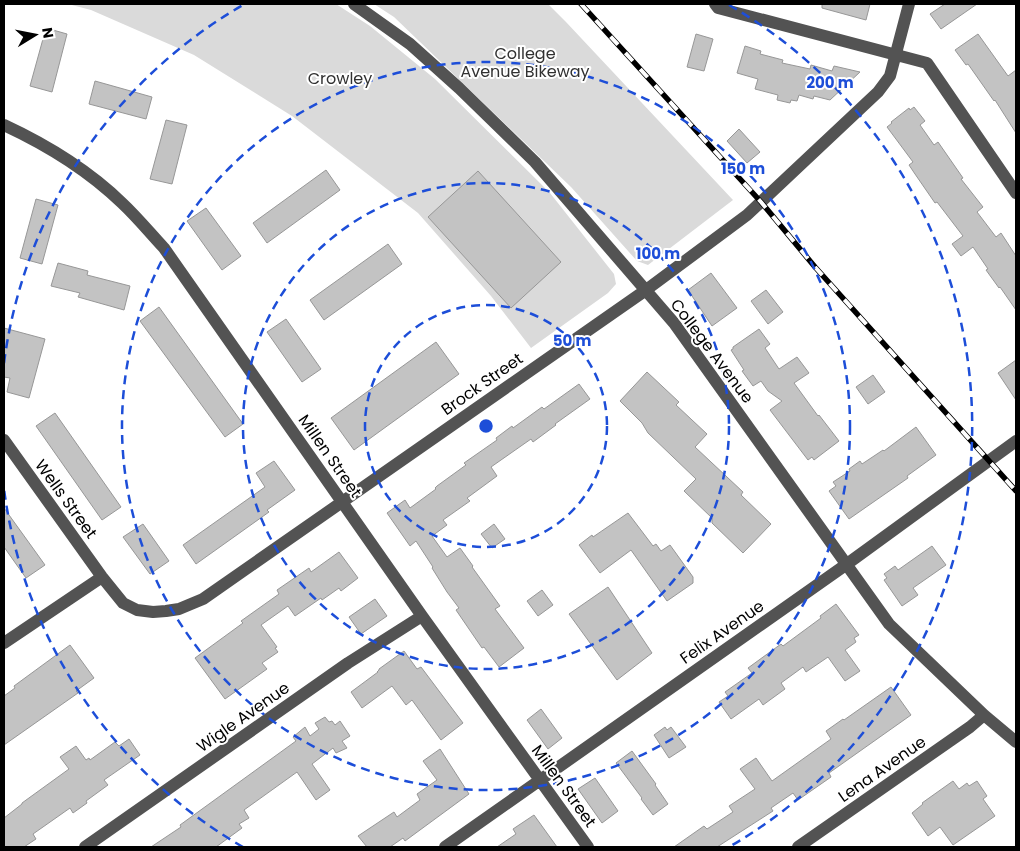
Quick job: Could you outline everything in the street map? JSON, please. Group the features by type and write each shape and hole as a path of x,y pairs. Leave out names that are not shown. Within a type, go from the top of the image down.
{"street":[{"name":"College Avenue","path":"354,4 410,44 459,88 535,162 674,323 889,624 984,715 1016,742"},
{"path":"715,4 718,8 927,63 1016,193"},
{"name":"Brock Street","path":"102,577 123,602 137,610 153,612 179,609 203,599 646,290 747,215 878,92 890,76 909,4"},
{"name":"Millen Street","path":"4,125 38,142 94,178 122,203 164,248 422,616 588,847"},
{"name":"Wells Street","path":"4,440 102,577"},
{"name":"Felix Avenue","path":"446,847 846,564 1016,441"},
{"path":"4,643 102,577"},
{"name":"Wigle Avenue","path":"85,847 348,663 422,616"},
{"name":"Lena Avenue","path":"798,847 970,727 984,715"}],"green space":[{"name":"Crowley","path":"68,4 336,4 370,26 435,79 550,193 614,274 616,284 608,293 531,348 491,296 418,213 292,116 194,55 91,10"},
{"name":"College Avenue Bikeway","path":"374,4 548,4 733,200 648,265 637,261 571,187 394,17"}],"building":[{"path":"822,4 870,4 866,20 822,8"},
{"path":"945,4 977,4 941,29 930,14"},
{"path":"46,28 67,34 52,92 30,86"},
{"path":"696,34 713,39 704,71 687,67"},
{"path":"978,34 1008,76 1016,70 1016,133 995,100 955,50"},
{"path":"745,46 761,51 760,54 783,60 782,63 810,69 811,65 832,71 834,66 860,72 830,100 814,96 813,99 799,95 797,101 791,100 790,103 777,100 778,95 755,89 758,79 737,73"},
{"path":"95,81 152,97 146,119 89,104"},
{"path":"914,107 925,121 920,125 934,145 938,142 963,178 961,179 983,207 977,212 996,237 1001,233 1016,256 1016,310 986,270 988,269 973,247 961,256 952,244 963,236 937,202 935,203 909,165 913,162 887,127 909,108 910,110"},
{"path":"166,120 187,125 172,184 150,179"},
{"path":"739,129 760,152 747,163 727,141"},
{"path":"326,170 340,190 267,243 253,223"},
{"path":"478,171 561,262 511,308 428,217"},
{"path":"36,199 58,205 42,264 20,258"},
{"path":"206,208 241,256 222,270 187,221"},
{"path":"388,244 402,264 324,320 310,300"},
{"path":"58,263 88,271 87,275 130,286 124,310 78,297 80,293 51,286"},
{"path":"711,273 737,308 712,326 688,290"},
{"path":"766,290 783,312 768,324 751,301"},
{"path":"159,307 243,424 225,437 140,321"},
{"path":"286,319 321,369 302,382 267,332"},
{"path":"4,328 45,339 29,398 7,392 10,378 4,377"},
{"path":"759,329 770,344 765,348 779,369 797,357 809,373 794,383 839,441 814,460 812,457 808,460 770,410 782,401 768,391 761,381 753,386 742,371 744,370 731,350"},
{"path":"436,342 459,374 354,450 331,418"},
{"path":"1016,360 1016,400 998,373"},
{"path":"647,372 679,402 676,405 707,434 695,447 743,492 741,495 771,524 743,553 712,523 712,518 684,491 696,479 648,433 642,423 620,401"},
{"path":"873,375 885,392 868,404 856,387"},
{"path":"579,384 590,399 533,442 531,439 491,467 497,476 467,498 470,501 443,520 447,525 432,536 447,557 460,548 500,606 495,609 524,648 499,667 484,647 482,648 456,610 459,608 416,541 410,546 387,513 405,500 410,508 466,465 464,463 497,440 496,438 512,426 513,428 542,407 544,409"},
{"path":"55,413 121,507 102,520 36,426"},
{"path":"916,427 936,455 907,476 908,478 849,519 829,491 836,486 833,482 850,471 849,469 860,461 862,464 884,451"},
{"path":"274,461 295,490 267,510 269,512 196,564 183,545 265,487 256,473"},
{"path":"4,508 45,565 26,578 4,547"},
{"path":"628,513 653,546 656,544 661,551 670,545 693,577 693,583 667,601 631,550 600,573 579,545"},
{"path":"143,524 169,561 150,574 123,537"},
{"path":"494,524 505,539 492,548 481,534"},
{"path":"932,546 946,565 913,588 918,595 902,606 884,580 887,578 884,574 895,566 898,570"},
{"path":"339,552 358,578 341,591 339,588 295,616 288,606 261,625 277,647 275,648 278,652 262,663 267,669 225,699 195,658 243,623 241,621 279,594 277,590 309,568 311,572"},
{"path":"608,587 652,653 617,680 569,614"},
{"path":"542,590 553,605 538,616 527,601"},
{"path":"375,599 387,616 361,634 349,617"},
{"path":"836,604 859,635 854,638 856,642 845,650 860,671 845,681 828,657 806,672 803,667 781,683 785,689 763,705 759,699 731,719 719,702 728,696 725,692 752,673 748,668 781,644 783,646 821,618 820,616"},
{"path":"70,645 94,678 76,691 78,693 4,745 4,696 15,688 14,686"},
{"path":"404,651 417,669 421,667 463,723 441,740 412,700 406,705 392,686 362,708 351,692"},
{"path":"891,687 911,715 829,773 831,777 798,800 793,793 771,808 773,811 717,847 674,847 704,826 707,829 733,812 729,806 755,789 740,769 756,758 772,781 831,739 826,731"},
{"path":"541,709 562,738 548,749 527,720"},
{"path":"325,717 335,725 340,721 350,736 342,741 347,748 336,753 333,748 312,764 330,790 316,800 297,772 244,810 249,818 239,824 242,828 216,847 151,847 181,827 180,825 296,741 293,737 305,727 310,736 319,729 315,723"},
{"path":"665,727 667,730 671,727 686,747 669,758 654,735"},
{"path":"129,739 140,755 104,780 108,785 73,813 70,808 33,834 36,839 24,847 4,847 4,818 69,769 60,757 76,746 86,760 89,758 90,760 115,742 119,746"},
{"path":"440,749 469,794 405,841 403,838 390,847 367,847 358,836 394,812 397,817 420,800 417,794 437,780 423,761"},
{"path":"632,751 668,804 653,815 616,763"},
{"path":"595,778 618,811 602,823 578,789"},
{"path":"953,781 959,789 967,783 969,786 977,781 987,796 983,799 995,816 953,845 940,827 928,836 912,813 922,803"},
{"path":"534,815 557,847 497,847 516,834 513,829"}],"railway":[{"path":"581,4 761,202 815,267 1016,491"}]}
